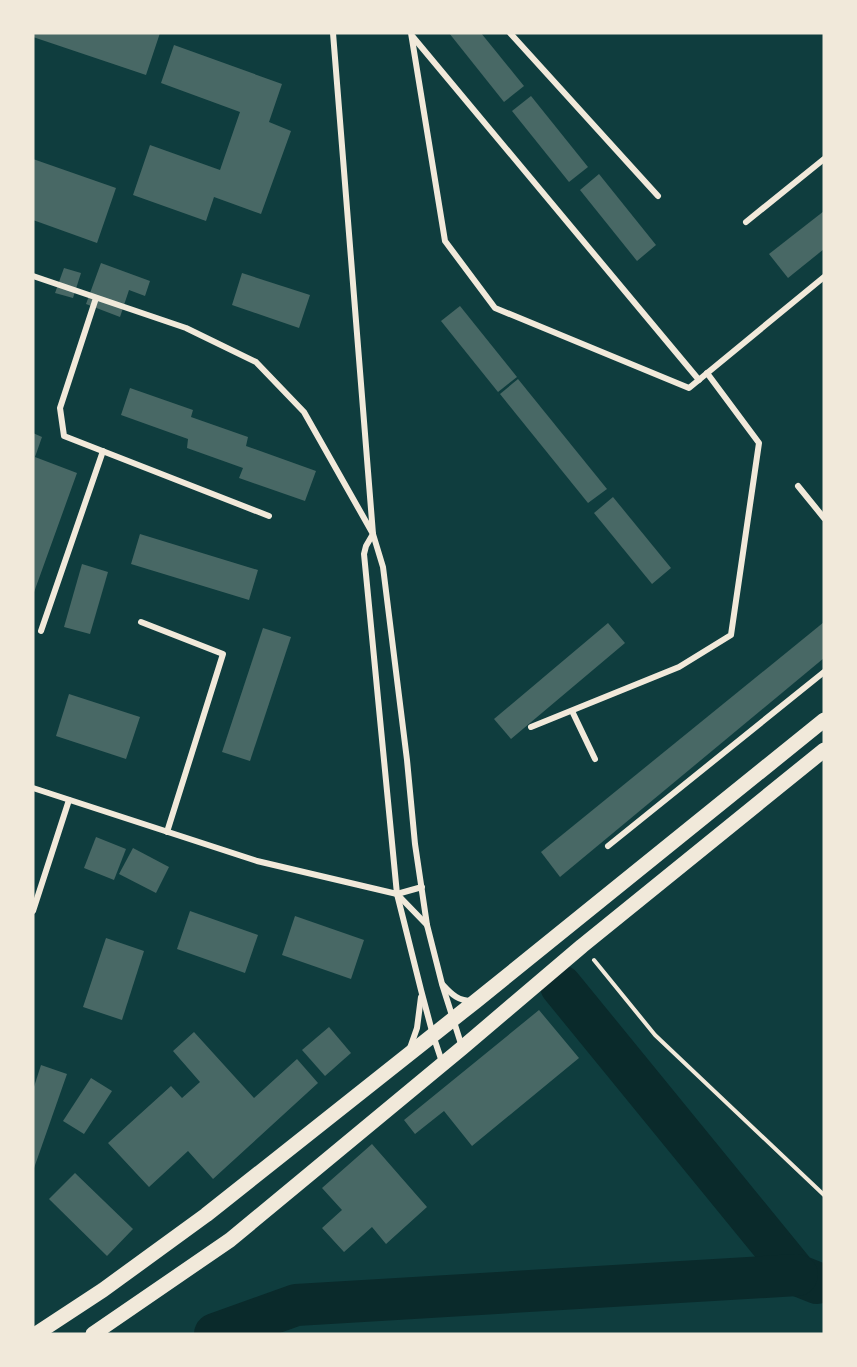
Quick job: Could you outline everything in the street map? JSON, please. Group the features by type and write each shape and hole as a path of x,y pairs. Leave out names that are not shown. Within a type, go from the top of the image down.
{"main road":[{"path":"36,1334 103,1290 206,1215 824,720"},
{"path":"93,1334 230,1240 582,946 824,750"}],"street":[{"path":"333,33 373,534 383,567 415,844 427,925 462,1048"},
{"path":"510,33 658,196"},
{"path":"412,35 699,380"},
{"path":"412,35 445,241 495,308 689,388 824,277"},
{"path":"746,222 824,159"},
{"path":"33,276 186,328 256,362 304,412 373,534"},
{"path":"96,298 60,408 64,436 269,516"},
{"path":"531,727 679,667 731,635 759,443 707,373"},
{"path":"41,631 103,451"},
{"path":"798,486 824,518"},
{"path":"373,534 364,554 397,894 433,1035 443,1063"},
{"path":"141,622 223,654 167,832"},
{"path":"608,846 824,672"},
{"path":"572,711 596,759"},
{"path":"33,788 257,861 397,894 422,888"},
{"path":"33,911 69,800"},
{"path":"397,894 427,925"},
{"path":"442,984 457,998 476,1001"},
{"path":"405,1057 417,1028 421,990"}],"path":[{"path":"582,946 655,1035 824,1195"}],"building":[{"path":"33,33 160,33 146,75 33,37"},
{"path":"449,33 481,33 524,86 504,102"},
{"path":"174,45 282,84 269,122 291,131 261,214 214,197 206,221 133,195 150,145 220,170 240,112 161,83"},
{"path":"531,96 588,167 569,182 512,111"},
{"path":"33,159 116,188 97,243 33,220"},
{"path":"599,174 656,245 637,261 580,190"},
{"path":"824,211 824,249 788,278 769,254"},
{"path":"101,263 150,281 145,296 129,290 120,317 86,304"},
{"path":"64,268 81,273 73,298 55,293"},
{"path":"242,273 310,295 299,328 232,305"},
{"path":"460,306 517,377 498,392 441,321"},
{"path":"518,379 607,489 588,503 500,394"},
{"path":"130,388 193,410 191,417 248,437 246,446 316,471 305,501 239,478 243,468 187,448 188,439 121,415"},
{"path":"33,433 42,437 35,457 77,473 33,595"},
{"path":"613,497 671,568 652,584 594,513"},
{"path":"140,534 258,570 249,600 131,564"},
{"path":"82,564 108,572 90,634 64,627"},
{"path":"824,622 824,658 560,877 541,852"},
{"path":"608,623 625,643 511,739 494,719"},
{"path":"263,628 291,637 250,761 222,752"},
{"path":"69,694 140,717 126,759 56,736"},
{"path":"96,837 126,849 114,880 84,868"},
{"path":"133,848 169,867 156,893 119,874"},
{"path":"190,911 258,935 245,973 177,949"},
{"path":"295,916 364,940 351,979 282,955"},
{"path":"106,938 144,951 122,1020 83,1007"},
{"path":"539,1010 579,1058 472,1146 444,1111 415,1134 404,1120"},
{"path":"329,1027 351,1053 325,1076 302,1050"},
{"path":"194,1032 254,1098 297,1059 318,1083 213,1179 188,1151 149,1187 108,1143 171,1086 182,1098 200,1082 173,1051"},
{"path":"41,1065 67,1074 33,1171 33,1090"},
{"path":"91,1078 112,1091 84,1134 63,1121"},
{"path":"372,1144 427,1207 386,1244 372,1227 344,1252 322,1228 342,1210 322,1188"},
{"path":"75,1173 133,1229 107,1256 49,1199"}],"waterway":[{"path":"561,986 797,1275 817,1283"},
{"path":"215,1334 296,1305 797,1275"}]}
